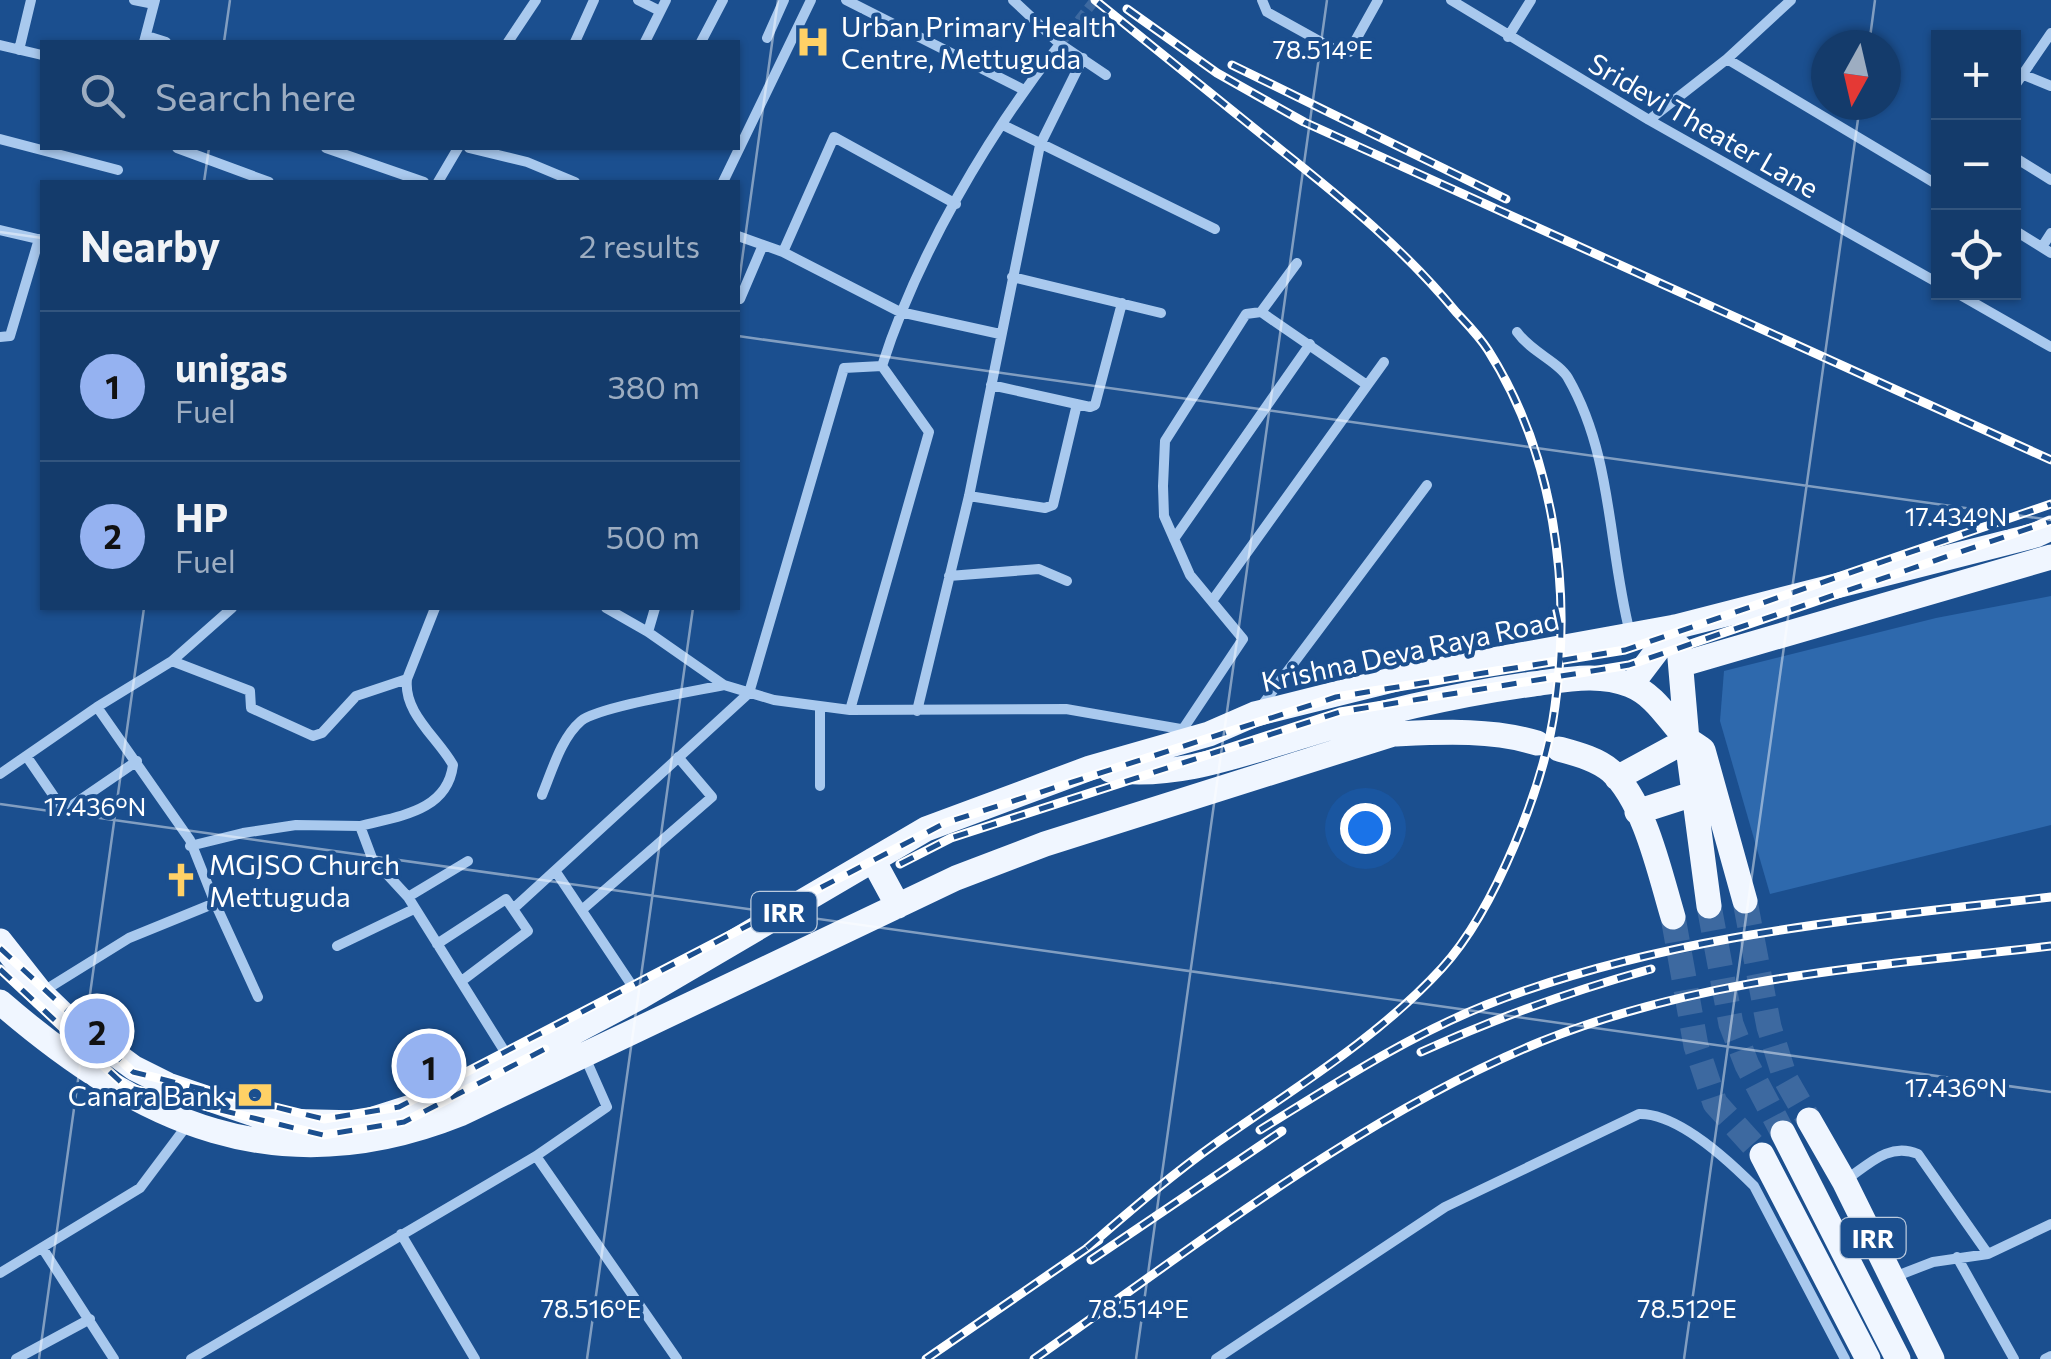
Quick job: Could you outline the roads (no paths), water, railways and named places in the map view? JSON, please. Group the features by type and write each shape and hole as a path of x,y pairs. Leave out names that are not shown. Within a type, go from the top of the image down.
{"main road":[{"name":"Krishna Deva Raya Road","path":"0,941 41,993 69,1020 134,1068 176,1089 274,1121 361,1123 465,1090 640,997 926,828 1090,768 1208,734 1255,714 1416,674 1675,627 2051,528"},
{"path":"1683,664 2051,557"},
{"path":"1675,627 1683,664 1687,740 1709,906"},
{"path":"1675,627 1630,685 1660,706 1687,740 1703,750 1745,900"},
{"name":"Krishna Deva Raya Road","path":"1090,768 1157,771 1232,760 1296,738 1491,690 1580,678 1607,678 1630,685"},
{"name":"IRR","path":"0,1002 38,1035 132,1099 188,1123 278,1143 328,1147 384,1140 460,1114 974,871 1108,824 1393,734 1447,731 1518,737 1586,757 1608,768 1617,778"},
{"path":"1673,917 1646,826 1617,778 1687,740"},
{"path":"1638,812 1694,794"},
{"path":"872,860 898,906"},
{"path":"831,885 853,927"},
{"name":"IRR","path":"1810,1120 1932,1359"},
{"name":"IRR","path":"1783,1133 1898,1359"},
{"path":"1762,1155 1868,1359"}],"street":[{"path":"19,50 31,0"},
{"path":"134,0 154,2 146,39"},
{"path":"509,40 536,0"},
{"path":"575,40 594,0"},
{"path":"638,0 663,6 646,40"},
{"path":"702,40 723,0"},
{"path":"767,38 784,0"},
{"path":"740,149 811,0"},
{"path":"846,0 1024,90"},
{"path":"1013,0 1060,44 1106,75"},
{"path":"1262,0 1267,12 1341,53 1348,52 1378,0"},
{"name":"Sridevi Theater Lane","path":"1451,0 1649,120 1931,280"},
{"path":"1508,37 1531,0"},
{"path":"1649,120 1726,59 1790,0"},
{"path":"2021,79 2051,33"},
{"path":"882,366 900,312 956,204 1024,90 1060,44"},
{"path":"0,45 40,55"},
{"path":"917,711 969,496 1040,144 1083,58"},
{"path":"1726,59 1931,181"},
{"path":"2024,75 2051,86"},
{"path":"1003,125 1214,229"},
{"path":"783,252 834,137 956,204"},
{"path":"0,139 40,150"},
{"path":"42,150 118,170"},
{"path":"183,150 264,180"},
{"path":"332,150 418,180"},
{"path":"442,180 457,150"},
{"path":"477,150 528,162 570,180"},
{"path":"725,180 739,150"},
{"path":"2021,161 2051,180"},
{"path":"0,230 40,240"},
{"path":"2021,234 2046,250 2051,233"},
{"path":"740,237 783,252 900,312 1000,334"},
{"path":"0,337 10,336 40,243"},
{"path":"740,299 764,245"},
{"path":"1261,312 1297,262"},
{"path":"1012,277 1161,312"},
{"path":"1969,300 2051,347"},
{"path":"991,385 1090,407 1098,401 1122,304"},
{"path":"1183,729 1243,639 1190,574 1164,516 1165,442 1246,314 1261,312 1367,385"},
{"path":"1517,332 1526,346 1565,372 1584,410 1606,489 1620,594 1630,634"},
{"path":"1174,539 1310,344"},
{"path":"1212,601 1384,362"},
{"path":"513,909 749,692 844,368 882,366"},
{"path":"850,710 928,432 882,366"},
{"path":"969,496 1045,508 1054,505 1077,404"},
{"path":"1255,714 1427,485"},
{"path":"950,576 1039,568 1066,581"},
{"path":"0,774 97,706 172,661 230,610"},
{"path":"190,846 296,826 360,826 433,804 451,776 452,766 410,704 406,691 407,679 434,610"},
{"path":"610,610 724,685 749,692 850,710 1066,709 1208,734"},
{"path":"648,632 655,610"},
{"path":"172,661 250,691 251,708 313,736 322,732 356,696 407,679"},
{"path":"542,796 560,752 583,719 606,710 724,685"},
{"path":"97,706 190,840 258,997"},
{"path":"820,706 820,786"},
{"path":"28,756 64,811 138,761"},
{"path":"582,910 712,797 678,757"},
{"path":"360,826 372,858 408,897 513,1064"},
{"path":"408,897 468,861"},
{"path":"556,872 640,997"},
{"path":"437,944 506,899 528,931 463,980"},
{"path":"41,993 129,938 215,903"},
{"path":"337,946 414,908"},
{"path":"192,1359 536,1156 607,1107 584,1055"},
{"path":"1216,1359 1445,1207 1639,1114 1654,1114 1677,1125 1754,1186 1846,1359"},
{"path":"0,1273 140,1188 188,1123"},
{"path":"1844,1181 1890,1150 1918,1154 1988,1254"},
{"path":"536,1156 677,1359"},
{"path":"1893,1278 1932,1262 1988,1254 2051,1224"},
{"path":"402,1234 475,1359"},
{"path":"43,1248 114,1359"},
{"path":"1957,1256 2014,1359"},
{"path":"16,1359 90,1319"}],"tunnel":[{"path":"1060,44 1095,0"},
{"path":"1745,901 1769,1027 1785,1078 1809,1120"},
{"path":"1709,906 1731,1024 1747,1065 1783,1133"},
{"path":"1673,917 1696,1046 1715,1103 1762,1155"}],"railway":[{"path":"1087,1248 1198,1156 1390,1018 1462,943 1481,914 1515,844 1541,772 1555,706 1561,614 1553,522 1543,477 1511,390 1481,340 1373,226 1095,0"},
{"path":"1127,9 1217,73 1304,122 2051,460"},
{"path":"1232,65 1506,199"},
{"path":"0,948 133,1072 324,1119 399,1107 945,823 1336,697 1625,650 2051,504"},
{"path":"900,864 951,838 1340,712 1629,665 2051,521"},
{"path":"1260,1130 1427,1032 1486,1005 1554,981 1694,945 1836,922 2051,897"},
{"path":"1034,1359 1217,1229 1343,1146 1473,1072 1540,1042 1601,1020 1728,988 1856,968 2051,946"},
{"path":"0,969 126,1087 323,1135 404,1122 545,1049"},
{"path":"1421,1052 1534,1006 1651,969"},
{"path":"1091,1260 1282,1131"},
{"path":"926,1359 1099,1240"}],"place":[{"name":"Urban Primary Health Centre, Mettuguda","path":"813,42"},
{"name":"MGJSO Church Mettuguda","path":"181,880"},
{"name":"HP","path":"97,1031"},
{"name":"unigas","path":"429,1066"},
{"name":"Canara Bank","path":"255,1095"}]}
